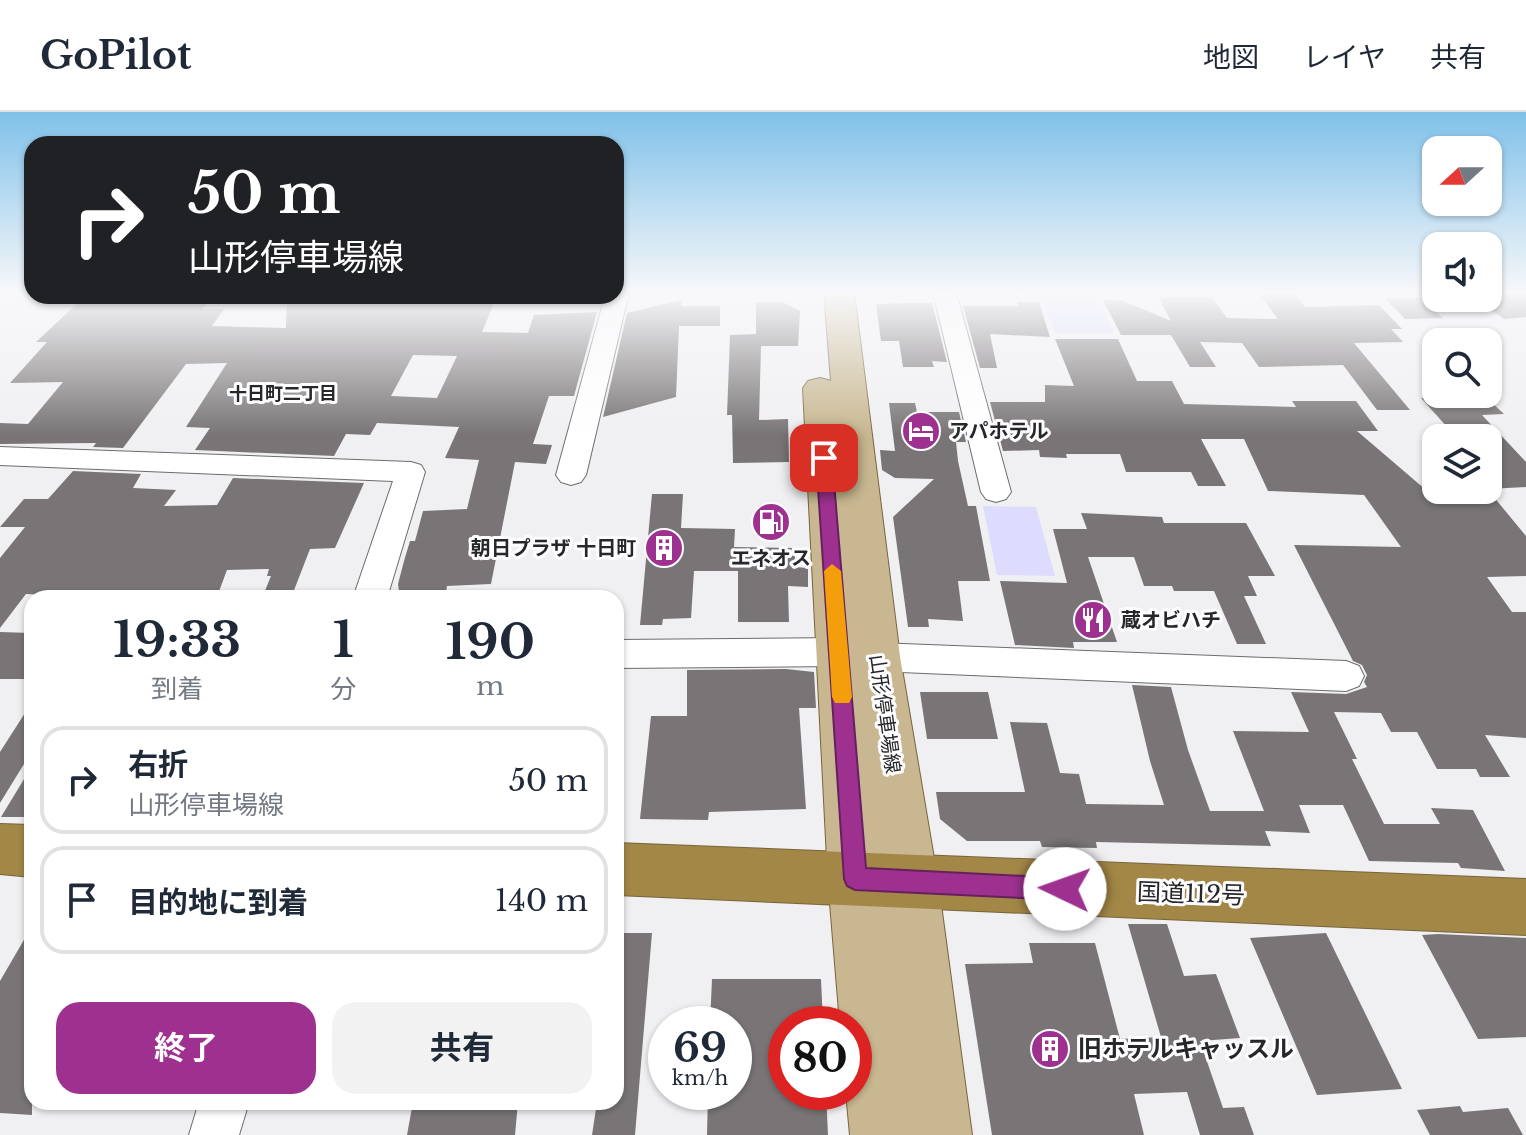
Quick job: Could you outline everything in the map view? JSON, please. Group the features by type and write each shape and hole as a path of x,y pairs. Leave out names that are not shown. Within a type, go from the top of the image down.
{"highway":[{"path":"0,849 24,850"},
{"name":"国道112号","path":"624,869 1526,907"}],"main road":[{"name":"山形停車場線","path":"821,340 858,655 910,882 939,1135"},
{"name":"山形停車場線","path":"841,340 858,655 855,879 883,1135"}],"street":[{"path":"571,475 606,340"},
{"path":"956,340 996,492"},
{"path":"0,456 411,472 373,590"},
{"path":"624,654 858,655 1346,676"},
{"path":"214,1135 222,1110"}],"shaded area":[{"path":"983,506 1036,507 1055,576 997,575"}],"building":[{"path":"589,340 574,396 549,396 533,444 552,445 546,464 515,462 491,584 447,586 446,590 399,590 398,584 410,541 415,541 423,511 467,509 479,460 445,458 459,427 377,423 370,435 346,434 334,456 195,450 210,428 186,427 227,363 186,364 123,448 93,447 96,443 0,444 0,423 28,424 63,382 10,383 47,342 36,342","holes":["413,355 457,356 437,398 391,396"]},
{"path":"621,340 678,340 676,397 603,417"},
{"path":"730,340 798,340 798,346 761,346 759,420 788,419 789,462 733,463 732,415 727,415"},
{"path":"941,340 947,362 932,361 934,367 903,367 899,341 881,341"},
{"path":"972,340 991,340 997,368 980,368"},
{"path":"1055,340 1118,340 1137,381 1172,381 1184,404 1296,407 1292,401 1356,401 1378,431 1357,431 1422,487 1422,504 1500,504 1526,536 1526,576 1487,577 1512,612 1526,612 1526,738 1485,735 1510,777 1480,777 1476,769 1437,769 1417,732 1391,732 1381,713 1334,712 1357,759 1352,759 1384,824 1440,824 1431,808 1473,810 1505,871 1461,868 1458,863 1369,861 1343,805 1299,805 1310,833 1265,831 1271,846 1096,842 1097,848 1042,847 1040,841 967,841 940,819 936,792 1025,792 1010,722 1047,723 1060,773 1079,774 1086,804 1164,805 1132,685 1171,687 1188,750 1210,811 1264,811 1233,731 1309,732 1291,692 1346,694 1367,687 1364,682 1367,675 1362,665 1353,661 1294,545 1401,547 1364,495 1268,491 1244,439 1201,439 1226,486 1198,486 1191,472 1126,472 1120,454 1066,454 1067,458 1040,457 1039,450 1003,451 990,402 1045,402 1045,385 1074,386"},
{"path":"1174,340 1401,340 1403,342 1354,343 1410,410 1377,410 1343,365 1259,367 1242,343 1200,342 1216,367 1190,367"},
{"path":"889,403 915,403 917,412 959,412 966,442 956,442 958,461 968,506 976,506 990,581 958,581 963,621 928,619 929,627 908,627 893,517 934,479 895,478 882,470 880,450 895,451"},
{"path":"1430,408 1498,408 1504,414 1482,415 1490,424 1444,424"},
{"path":"1502,436 1526,462 1526,487 1502,488"},
{"path":"73,471 141,474 133,488 176,490 164,506 217,505 233,478 364,483 335,548 310,549 294,590 265,590 271,576 267,576 269,569 227,570 220,590 24,590 24,597 0,628 0,558 25,527 0,527 24,499 48,499"},
{"path":"652,494 683,494 681,528 735,529 734,547 795,548 795,567 808,568 808,587 788,586 789,622 738,622 738,571 694,571 691,618 663,619 662,625 640,625"},
{"path":"1081,513 1162,517 1164,523 1246,523 1275,576 1248,576 1257,596 1244,596 1266,644 1237,644 1214,591 1174,591 1172,586 1144,586 1134,557 1088,557 1117,642 1073,642 1074,648 1015,645 1000,581 1067,583 1053,529 1087,529"},
{"path":"0,632 24,633 24,679 0,679"},
{"path":"786,669 814,672 816,708 799,708 806,809 709,812 708,820 640,819 651,716 687,716 687,670"},
{"path":"920,692 988,692 998,739 927,739"},
{"path":"24,714 24,764 0,803 0,752"},
{"path":"24,779 24,817 1,817"},
{"name":"旧ホテルキャッスル","path":"1128,924 1167,924 1184,976 1216,974 1240,1038 1200,1041 1223,1108 1244,1107 1254,1135 1200,1135 1187,1092 1134,1094 1144,1135 992,1135 965,964 1033,963 1029,943 1095,943 1120,1039 1161,1037"},
{"path":"624,933 652,933 635,1135 592,1135 596,1110 624,1110"},
{"path":"1326,933 1402,1089 1317,1095 1250,938"},
{"path":"1422,935 1526,938 1526,1037 1478,1039"},
{"path":"24,940 24,1110 32,1110 32,1115 0,1113 0,981"},
{"path":"712,979 821,979 822,1006 768,1006 768,1110 827,1110 828,1135 707,1135 708,1110 752,1110 752,1006 711,1006"},
{"path":"1460,1106 1463,1112 1508,1108 1523,1135 1430,1135 1417,1110"},
{"path":"412,1110 517,1110 515,1135 407,1135"}],"slow traffic":[{"path":"832,571 842,697"}],"place":[{"name":"アパホテル","path":"921,431"},
{"name":"エネオス","path":"771,522"},
{"name":"朝日プラザ 十日町","path":"664,548"},
{"name":"蔵オビハチ","path":"1093,620"},
{"name":"旧ホテルキャッスル","path":"1050,1049"}],"district":[{"name":"十日町二丁目","path":"283,394"}],"route":[{"path":"824,458 855,879 1065,889"}]}
